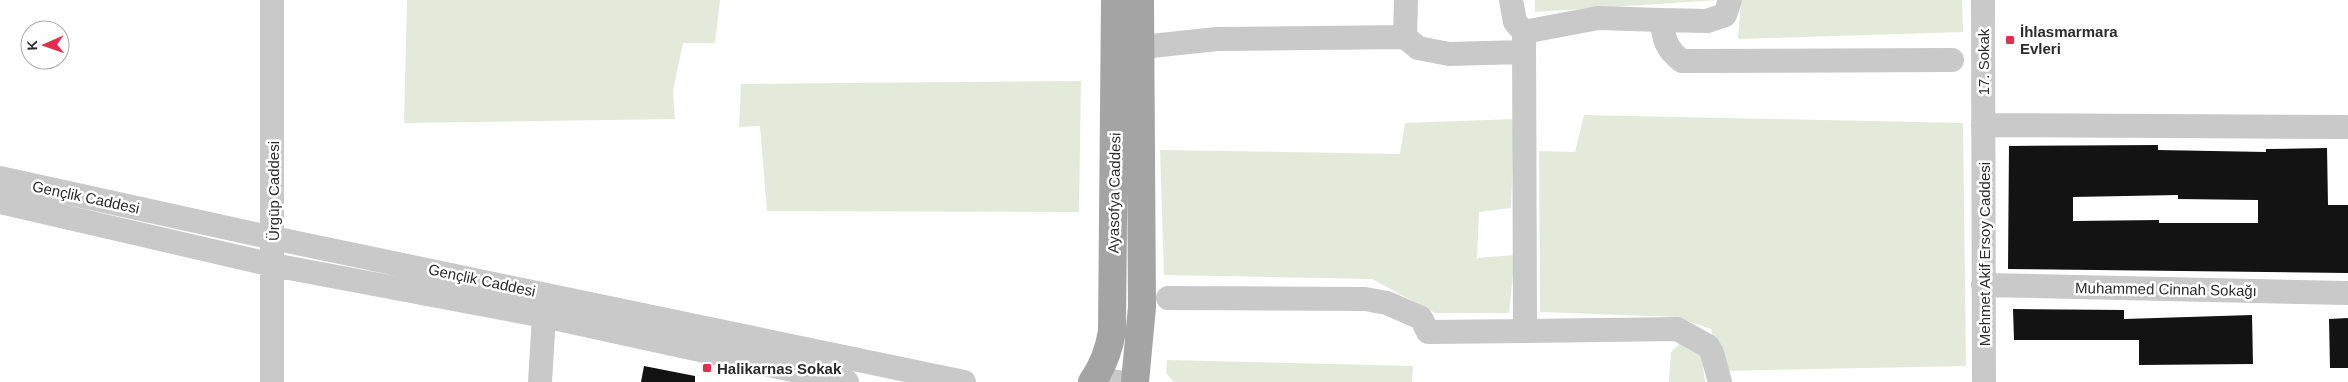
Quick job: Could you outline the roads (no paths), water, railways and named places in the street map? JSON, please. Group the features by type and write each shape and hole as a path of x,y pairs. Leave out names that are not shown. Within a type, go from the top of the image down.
{"main road":[{"name":"Ayasofya Caddesi","path":"1115,0 1128,49 1142,307 1135,382"},
{"name":"Ayasofya Caddesi","path":"1092,382 1102,368 1109,349 1112,331 1128,49 1140,0"}],"street":[{"name":"Ürgüp Caddesi","path":"272,0 272,382"},
{"path":"1405,37 1406,0"},
{"path":"1511,0 1515,22 1524,42 1525,331"},
{"path":"1128,49 1217,39 1405,37 1418,48 1448,54 1524,42 1598,18 1706,21 1725,15 1730,0"},
{"name":"17. Sokak","path":"1983,0 1983,125"},
{"path":"1662,20 1663,38 1671,53 1682,61 1952,60"},
{"path":"1983,125 2348,127"},
{"name":"Mehmet Akif Ersoy Caddesi","path":"1983,125 1984,382"},
{"name":"Gençlik Caddesi","path":"0,178 917,376 964,382"},
{"name":"Gençlik Caddesi","path":"0,202 272,265 544,316 847,382"},
{"name":"Muhammed Cinnah Sokağı","path":"1983,285 2348,293"},
{"path":"1168,298 1365,299 1387,303 1421,318 1428,332 1677,329 1708,346 1712,353 1720,382"},
{"path":"540,382 544,316"},
{"path":"1092,382 1111,379 1118,382"}],"place":[{"name":"İhlasmarmara Evleri","path":"2010,40"},
{"name":"Halikarnas Sokak","path":"707,368"}]}
